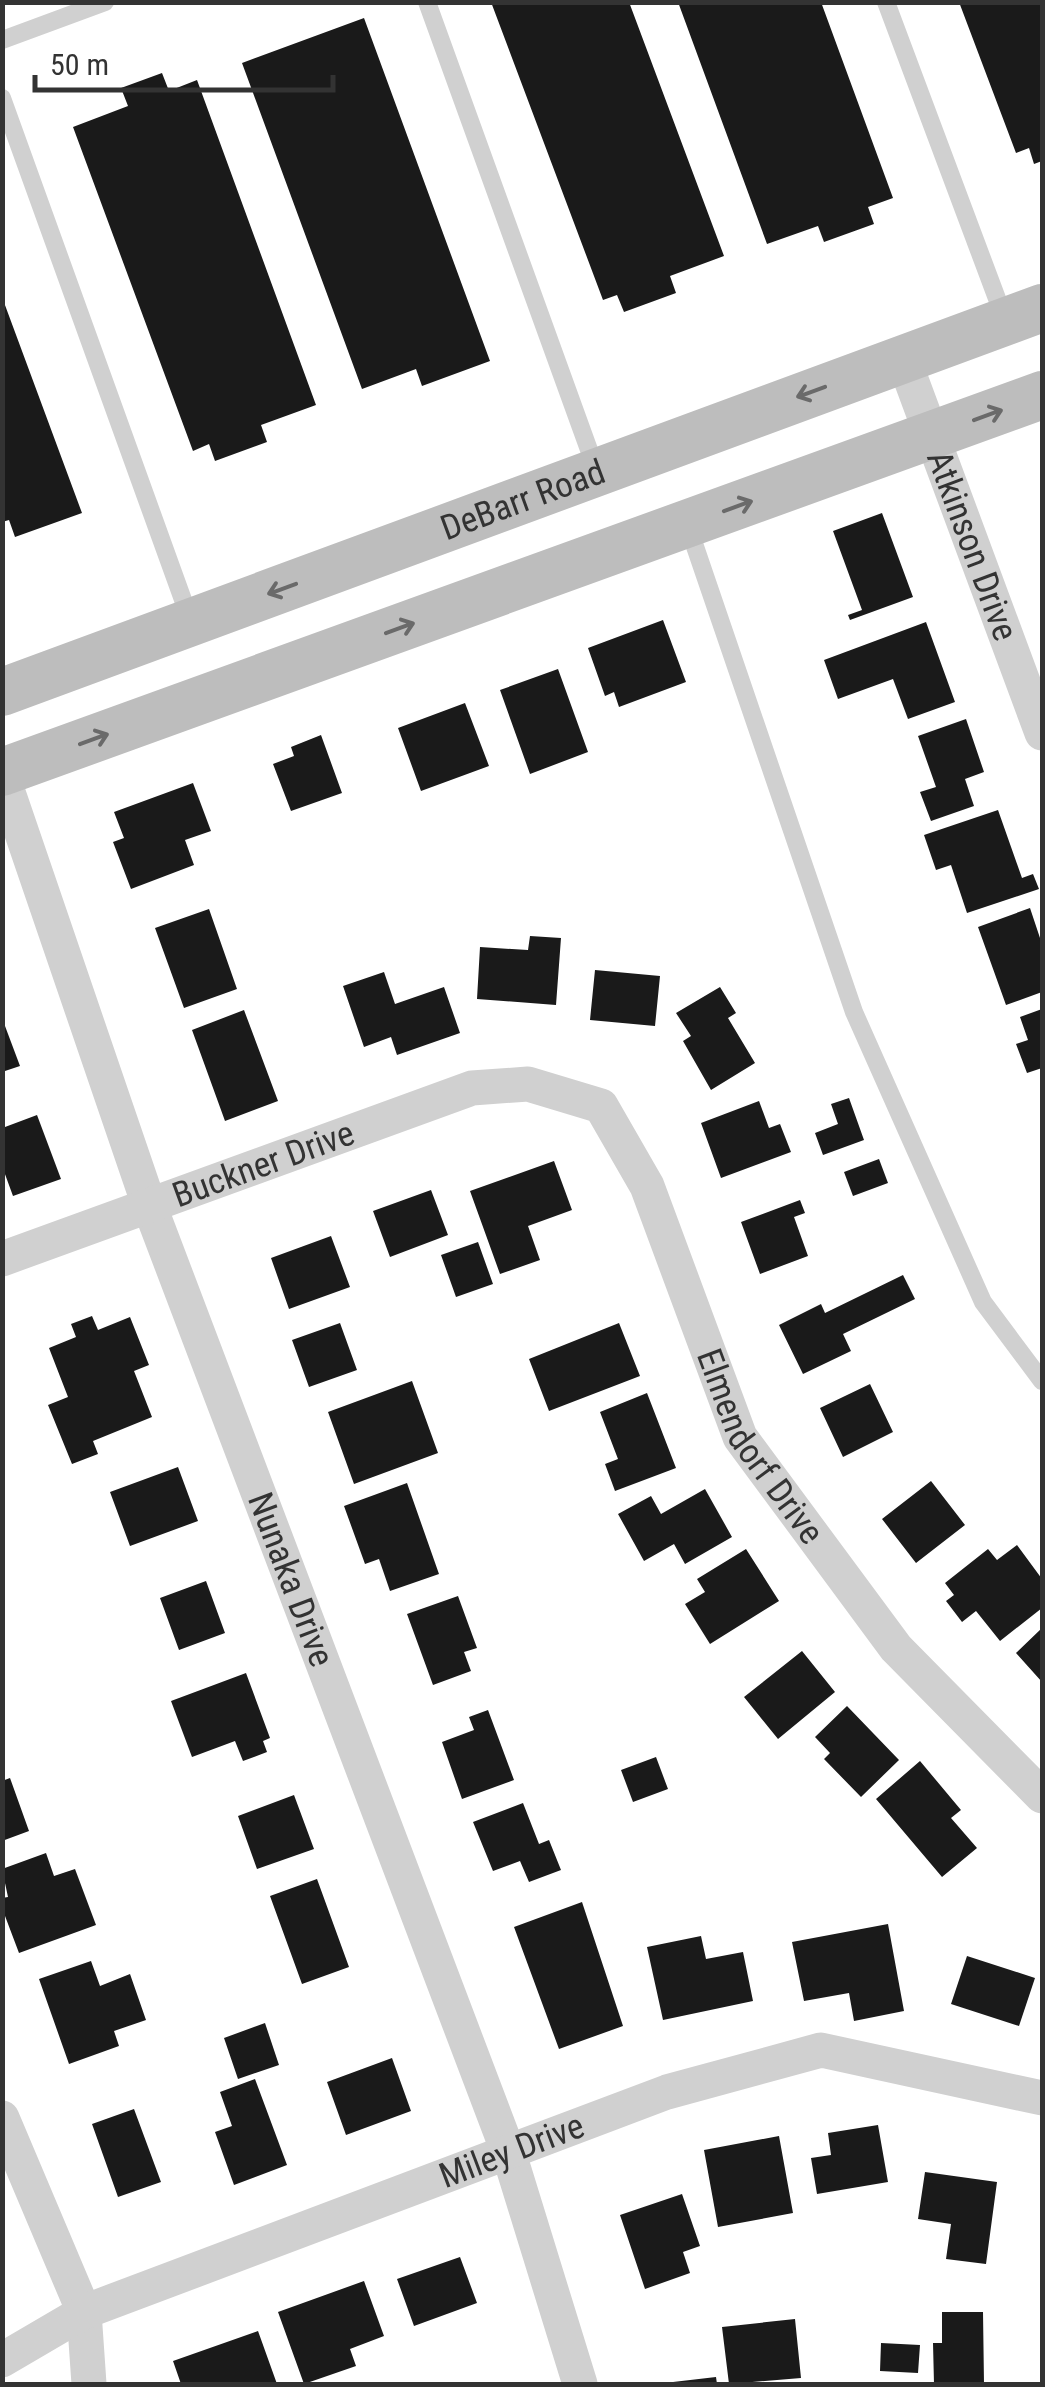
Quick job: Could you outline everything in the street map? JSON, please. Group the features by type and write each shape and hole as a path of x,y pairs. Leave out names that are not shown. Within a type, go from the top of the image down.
{"main road":[{"name":"DeBarr Road","path":"2,692 1024,315"},
{"path":"2,774 1042,395"}],"street":[{"name":"Atkinson Drive","path":"902,358 1042,733"},
{"name":"Nunaka Drive","path":"2,774 148,1202 509,2154 580,2384"},
{"name":"Buckner Drive","path":"2,1259 148,1202 472,1088 528,1084"},
{"name":"Elmendorf Drive","path":"528,1084 601,1106 647,1186 740,1437 896,1648 1042,1796"},
{"name":"Miley Drive","path":"2,2360 84,2312 667,2092 822,2050 1042,2098"},
{"path":"2,2118 84,2312 90,2384"}],"lane":[{"path":"2,40 105,2"},
{"path":"427,2 598,472"},
{"path":"886,2 1024,315"},
{"path":"2,98 191,622"},
{"path":"687,524 854,1012 984,1302 1042,1381"}],"building":[{"path":"491,2 629,2 724,256 670,276 676,293 624,312 617,295 603,300"},
{"path":"678,2 821,2 893,198 868,207 874,224 824,242 818,226 767,244"},
{"path":"959,2 1042,2 1042,161 1034,164 1029,148 1016,153"},
{"path":"364,18 490,361 422,386 416,369 362,389 242,63"},
{"path":"162,73 169,91 197,80 316,405 261,425 267,442 215,461 209,444 193,451 73,127 128,106 121,88"},
{"path":"2,297 82,513 15,537 9,520 2,522"},
{"path":"882,513 913,597 850,620 848,615 862,610 833,531"},
{"path":"663,620 686,682 619,707 614,692 605,696 588,648"},
{"path":"926,622 955,702 908,719 893,679 838,699 824,660"},
{"path":"558,669 588,752 530,774 500,690"},
{"path":"465,703 489,766 421,791 398,728"},
{"path":"966,719 984,772 965,779 974,806 931,821 920,792 936,787 918,736"},
{"path":"321,735 342,793 291,811 273,764 294,756 291,747"},
{"path":"193,783 211,831 185,840 194,865 131,889 113,842 124,838 114,812"},
{"path":"998,810 1022,878 1033,874 1039,889 967,913 951,865 936,870 924,835"},
{"path":"1030,908 1042,944 1042,992 1006,1005 978,927"},
{"path":"209,909 237,989 184,1008 155,928"},
{"path":"530,936 561,938 556,1005 477,999 480,947 528,950"},
{"path":"595,970 660,976 655,1026 590,1020"},
{"path":"384,972 395,1004 444,987 460,1033 397,1055 391,1037 364,1047 343,986"},
{"path":"720,987 736,1013 728,1018 755,1063 711,1090 683,1041 691,1036 676,1013"},
{"path":"1042,1009 1042,1068 1027,1073 1016,1044 1028,1040 1020,1017"},
{"path":"244,1010 278,1101 225,1121 192,1030"},
{"path":"2,1018 20,1066 2,1072"},
{"path":"849,1098 864,1140 823,1155 815,1133 838,1124 831,1104"},
{"path":"759,1101 769,1128 780,1124 791,1152 721,1178 701,1123"},
{"path":"37,1115 61,1179 13,1196 2,1166 2,1120 5,1127"},
{"path":"879,1159 888,1183 853,1196 844,1172"},
{"path":"554,1161 572,1210 528,1226 540,1260 500,1274 470,1191"},
{"path":"431,1190 448,1235 390,1257 373,1211"},
{"path":"800,1200 805,1213 794,1217 808,1256 760,1274 741,1222"},
{"path":"331,1236 350,1287 289,1309 271,1258"},
{"path":"478,1242 493,1284 456,1297 441,1255"},
{"path":"903,1275 915,1299 843,1334 851,1351 803,1374 779,1325 821,1304 825,1313"},
{"path":"92,1316 98,1330 130,1317 149,1365 134,1371 152,1417 93,1441 98,1454 72,1464 48,1405 68,1397 49,1348 76,1337 71,1324"},
{"path":"340,1323 357,1370 309,1387 292,1340"},
{"path":"619,1323 640,1376 549,1411 529,1359"},
{"path":"412,1381 438,1453 354,1484 328,1412"},
{"path":"870,1384 893,1432 843,1457 820,1408"},
{"path":"647,1393 676,1468 615,1491 605,1464 618,1459 600,1412"},
{"path":"178,1467 198,1521 130,1546 110,1492"},
{"path":"931,1481 965,1525 916,1563 882,1519"},
{"path":"407,1483 439,1574 390,1591 379,1559 365,1564 344,1506"},
{"path":"705,1489 732,1537 685,1564 674,1544 644,1561 618,1514 651,1496 661,1514"},
{"path":"1017,1545 1042,1579 1042,1608 1000,1641 976,1611 962,1622 946,1601 954,1595 945,1583 988,1549 997,1560"},
{"path":"746,1549 779,1601 710,1644 685,1604 705,1592 697,1579"},
{"path":"206,1581 225,1633 179,1650 160,1598"},
{"path":"458,1596 477,1648 464,1652 471,1671 433,1685 407,1614"},
{"path":"1042,1628 1042,1682 1016,1653"},
{"path":"802,1651 835,1692 778,1739 744,1697"},
{"path":"246,1673 270,1738 263,1741 267,1752 243,1761 235,1741 192,1757 171,1701"},
{"path":"847,1706 899,1760 861,1797 824,1759 830,1753 815,1737"},
{"path":"488,1710 514,1780 462,1799 442,1742 474,1730 469,1717"},
{"path":"656,1757 668,1789 633,1802 621,1770"},
{"path":"920,1761 961,1810 951,1818 977,1848 942,1877 876,1799"},
{"path":"10,1778 29,1831 2,1841 2,1781"},
{"path":"294,1795 314,1849 257,1869 238,1816"},
{"path":"523,1803 539,1844 549,1840 561,1870 529,1882 520,1861 493,1871 473,1822"},
{"path":"46,1853 54,1876 75,1869 96,1925 19,1953 2,1908 2,1898 8,1897 2,1869"},
{"path":"317,1879 349,1967 302,1984 270,1896"},
{"path":"582,1902 623,2026 559,2049 514,1927"},
{"path":"888,1924 904,2011 854,2021 849,1993 804,2001 792,1942"},
{"path":"701,1936 706,1959 743,1952 753,2001 663,2020 647,1947"},
{"path":"967,1956 1035,1978 1019,2026 951,2004"},
{"path":"91,1961 100,1986 130,1974 146,2020 114,2031 119,2046 69,2064 39,1979"},
{"path":"265,2023 279,2065 238,2079 224,2038"},
{"path":"392,2058 411,2111 346,2135 327,2082"},
{"path":"255,2079 287,2165 234,2185 215,2132 232,2126 220,2092"},
{"path":"134,2109 161,2182 118,2197 92,2124"},
{"path":"878,2125 888,2182 817,2194 811,2158 831,2155 828,2133"},
{"path":"779,2136 793,2213 718,2227 704,2150"},
{"path":"925,2172 997,2182 986,2264 946,2259 951,2224 918,2219"},
{"path":"682,2194 700,2246 683,2252 690,2273 645,2289 620,2215"},
{"path":"460,2257 477,2303 414,2326 397,2279"},
{"path":"364,2281 384,2336 350,2349 356,2366 304,2384 278,2312"},
{"path":"942,2312 983,2312 984,2384 934,2384 933,2343 942,2343"},
{"path":"795,2319 801,2378 729,2384 722,2327"},
{"path":"258,2331 277,2384 181,2384 173,2361"},
{"path":"881,2343 920,2345 918,2373 880,2371"},
{"path":"716,2377 717,2384 673,2384 673,2382"}]}
